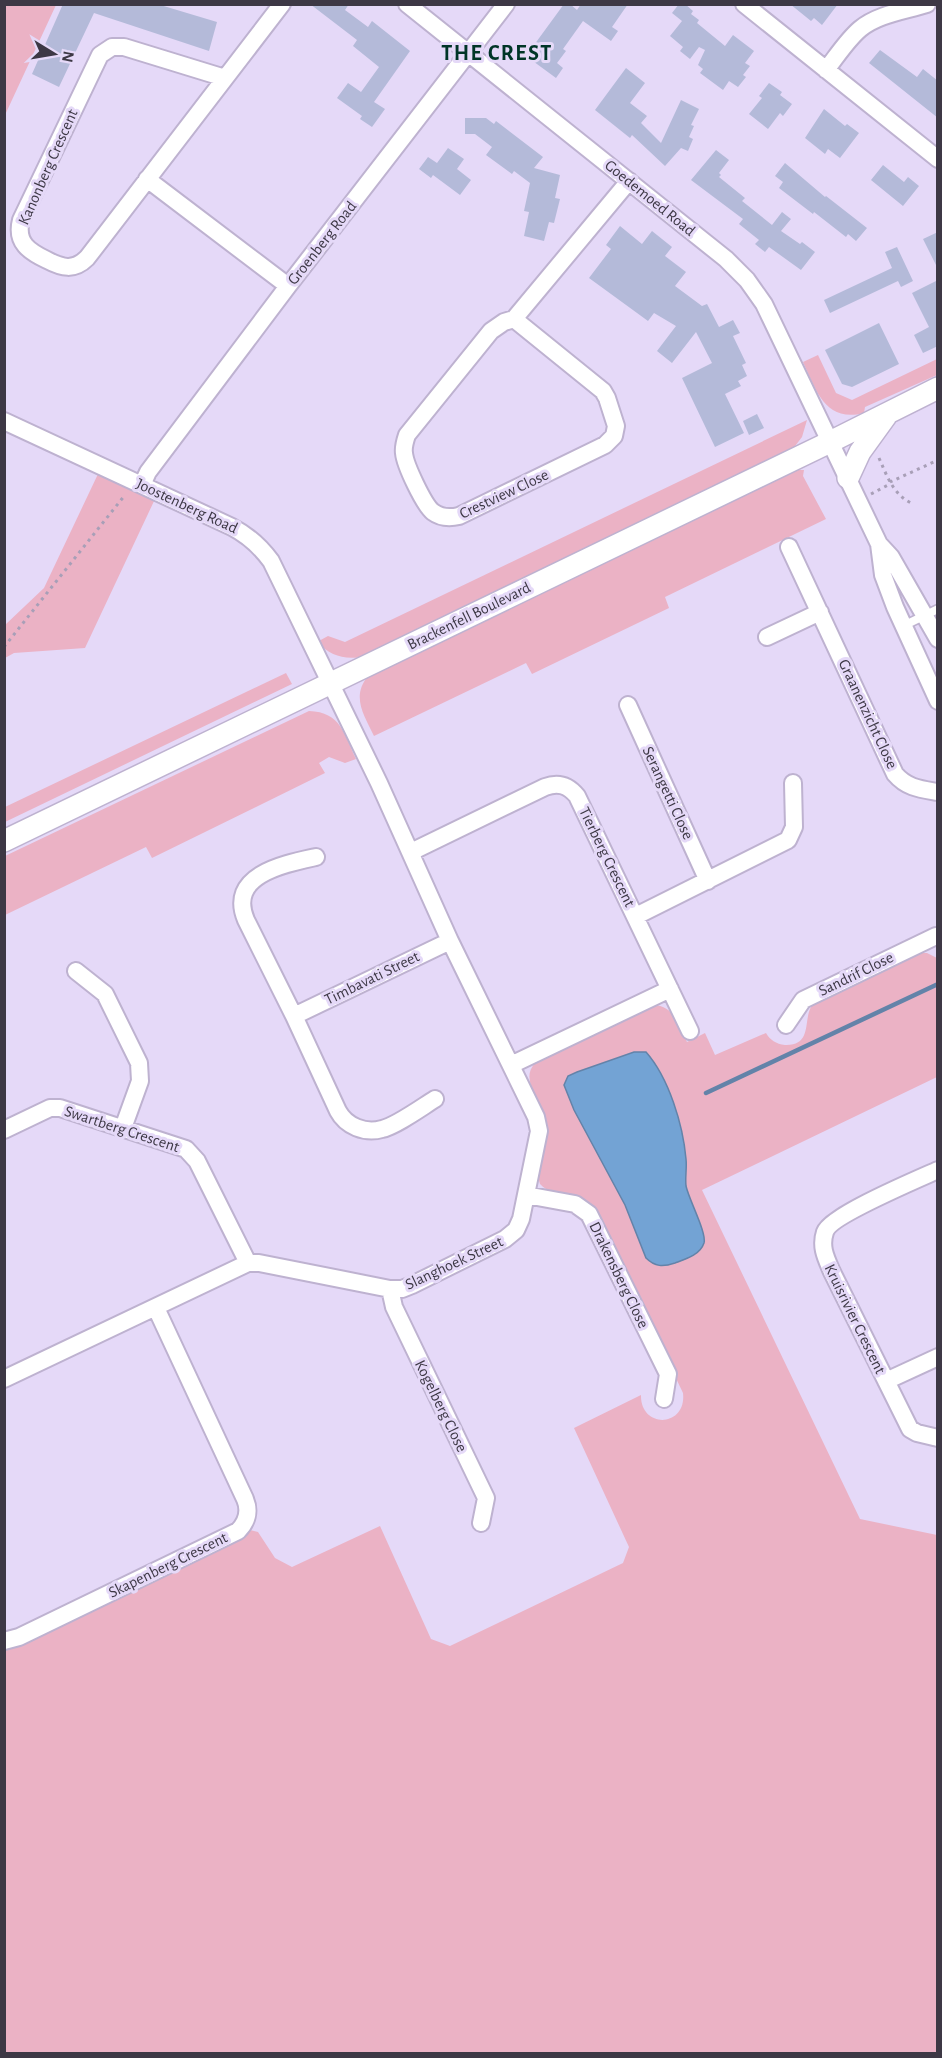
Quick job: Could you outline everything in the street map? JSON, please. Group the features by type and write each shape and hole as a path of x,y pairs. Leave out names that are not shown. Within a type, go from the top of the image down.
{"street":[{"name":"Kanonberg Crescent","path":"225,78 124,46 105,50 95,61 21,220 19,231 22,243 30,252 66,268 77,266 87,258 282,4"},
{"name":"Goedemoed Road","path":"407,4 726,259 752,286 764,304 879,544"},
{"name":"Groenberg Road","path":"138,483 506,4"},
{"path":"744,4 938,159"},
{"path":"826,70 866,24 883,16 927,4"},
{"path":"147,179 288,286"},
{"name":"Crestview Close","path":"514,319 603,391 615,421 614,436 605,445 459,516 453,518 440,516 428,507 407,462 404,452 405,441 491,331 504,322 514,319 629,181"},
{"name":"Brackenfell Boulevard","path":"4,841 936,390"},
{"path":"848,478 860,452 888,414"},
{"name":"Joostenberg Road","path":"4,421 238,530 256,542 271,561 379,783"},
{"path":"879,544 891,557 930,613 938,639"},
{"path":"879,544 883,575 903,626 938,701"},
{"name":"Graanenzicht Close","path":"789,547 895,774 912,787 938,792"},
{"path":"767,637 820,612"},
{"name":"Serangetti Close","path":"628,705 708,881"},
{"name":"Slanghoek Street","path":"248,1263 259,1263 390,1289 402,1289 511,1236 519,1225 539,1126 450,941 379,783"},
{"path":"636,916 788,840 794,827 793,783"},
{"name":"Tierberg Crescent","path":"411,852 545,787 563,785 577,796 690,1031"},
{"path":"316,857 290,862 256,878 246,888 242,903 246,920 338,1111 344,1120 357,1128 384,1129 435,1099"},
{"name":"Sandrif Close","path":"786,1025 802,1000 937,935"},
{"name":"Timbavati Street","path":"294,1016 450,941"},
{"path":"76,971 105,994 139,1064 140,1081 123,1128"},
{"path":"511,1065 670,989"},
{"name":"Swartberg Crescent","path":"4,1130 55,1107 180,1147 194,1156 248,1263"},
{"name":"Kruisrivier Crescent","path":"938,1170 840,1216 825,1230 823,1252 910,1430 938,1438"},
{"name":"Drakensberg Close","path":"526,1195 575,1204 581,1206 589,1214 668,1374 663,1398"},
{"path":"4,1379 248,1263"},
{"name":"Kogelberg Close","path":"390,1289 394,1307 486,1498 481,1523"},
{"name":"Skapenberg Crescent","path":"4,1641 13,1640 238,1531 246,1522 248,1510 245,1499 156,1308"},
{"path":"886,1381 938,1357"}],"lane":[{"path":"903,626 930,613"}],"path":[{"path":"870,437 890,482 900,497 911,503"},
{"path":"858,499 938,460"},
{"path":"4,647 138,483"}],"shaded area":[{"path":"4,5 56,5 5,115"},
{"path":"818,355 836,393 852,400 937,359 937,375 865,407 864,413 851,415 831,409 818,393 803,362"},
{"path":"807,420 802,437 792,450 361,657 337,656 317,642 328,636 345,642"},
{"path":"794,470 804,470 803,476 826,519 665,597 669,608 532,674 526,663 374,736 363,713 360,699 360,691 368,676"},
{"path":"98,474 155,499 85,648 14,653 5,658 5,625 44,588"},
{"path":"286,673 292,684 5,822 5,807"},
{"path":"309,711 320,712 335,720 356,759 345,763 329,757 319,763 325,773 152,858 146,847 5,915 5,856"},
{"path":"921,953 937,958 937,1077 702,1190 860,1519 937,1535 937,2053 5,2053 4,1652 8,1648 15,1647 239,1540 250,1530 258,1532 275,1558 292,1567 380,1526 431,1639 450,1646 623,1563 629,1547 574,1428 641,1395 643,1406 648,1414 655,1419 671,1418 678,1413 682,1405 683,1393 596,1210 583,1200 553,1192 540,1184 538,1176 547,1127 544,1112 530,1084 531,1070 535,1063 653,1005 671,1012 687,1042 705,1033 715,1055 766,1033 771,1040 779,1044 794,1044 804,1036 808,1015 814,1003"}],"water":[{"path":"634,1052 646,1052 662,1075 674,1103 684,1146 686,1186 704,1238 702,1247 696,1254 667,1265 656,1265 646,1258 625,1205 574,1110 564,1085 568,1076"}],"building":[{"path":"63,4 157,4 217,22 209,51 94,13 59,87 32,74"},
{"path":"310,4 349,4 345,10 368,27 372,21 410,51 374,102 385,109 372,127 360,119 362,116 337,98 348,83 361,92 379,67 353,46 357,40"},
{"path":"564,4 570,4 577,10 581,4 628,4 612,27 618,31 611,41 583,21 563,49 566,51 557,63 563,68 556,78 526,56"},
{"path":"679,4 685,4 693,11 691,14 699,20 697,23 725,46 733,35 754,51 745,63 750,66 743,75 746,77 738,87 729,81 723,90 700,73 703,69 698,65 705,50 699,47 690,59 680,51 683,47 670,36 682,21 672,13"},
{"path":"790,4 838,4 822,25 814,18 811,21"},
{"path":"880,50 917,77 923,69 938,81 938,118 869,63"},
{"path":"626,68 645,83 630,103 647,116 641,123 661,143 681,100 699,109 691,125 694,126 689,137 693,139 688,151 681,148 665,166 632,135 630,138 595,110"},
{"path":"769,83 782,92 780,95 792,104 783,116 780,113 768,129 749,114 762,98 759,96"},
{"path":"824,109 845,126 847,124 859,133 840,158 828,149 825,154 805,138"},
{"path":"465,118 486,118 494,124 496,121 543,157 534,168 560,175 555,198 560,199 554,223 549,222 544,241 524,236 529,212 524,211 530,183 514,171 512,174 486,155 492,147 475,134 465,134"},
{"path":"448,148 464,159 457,169 471,180 460,195 433,175 431,178 419,169 428,157 437,163"},
{"path":"716,150 729,160 719,173 721,175 719,177 745,198 742,201 772,225 782,212 791,219 781,231 815,252 801,270 769,247 765,252 755,244 759,240 739,224 743,219 691,180"},
{"path":"785,163 867,228 856,241 848,234 846,237 779,188 783,182 775,176"},
{"path":"883,165 904,182 908,177 919,186 903,206 871,180"},
{"path":"620,226 642,244 652,231 672,247 665,256 686,272 675,286 702,306 707,304 719,327 733,320 740,333 733,336 746,363 742,365 747,376 738,381 741,386 725,394 744,433 715,447 682,378 712,363 696,332 672,363 657,351 676,326 654,313 648,321 589,278 611,249 606,245"},
{"path":"938,232 938,269 923,239"},
{"path":"897,247 913,281 901,287 898,281 830,313 824,300 892,268 885,252"},
{"path":"938,280 938,346 923,353 914,335 929,327 912,293"},
{"path":"879,323 899,364 852,387 842,384 825,350"},
{"path":"757,414 764,428 749,435 743,421"}],"waterway":[{"path":"706,1093 938,984"}],"district":[{"name":"THE CREST","path":"497,53"}]}
